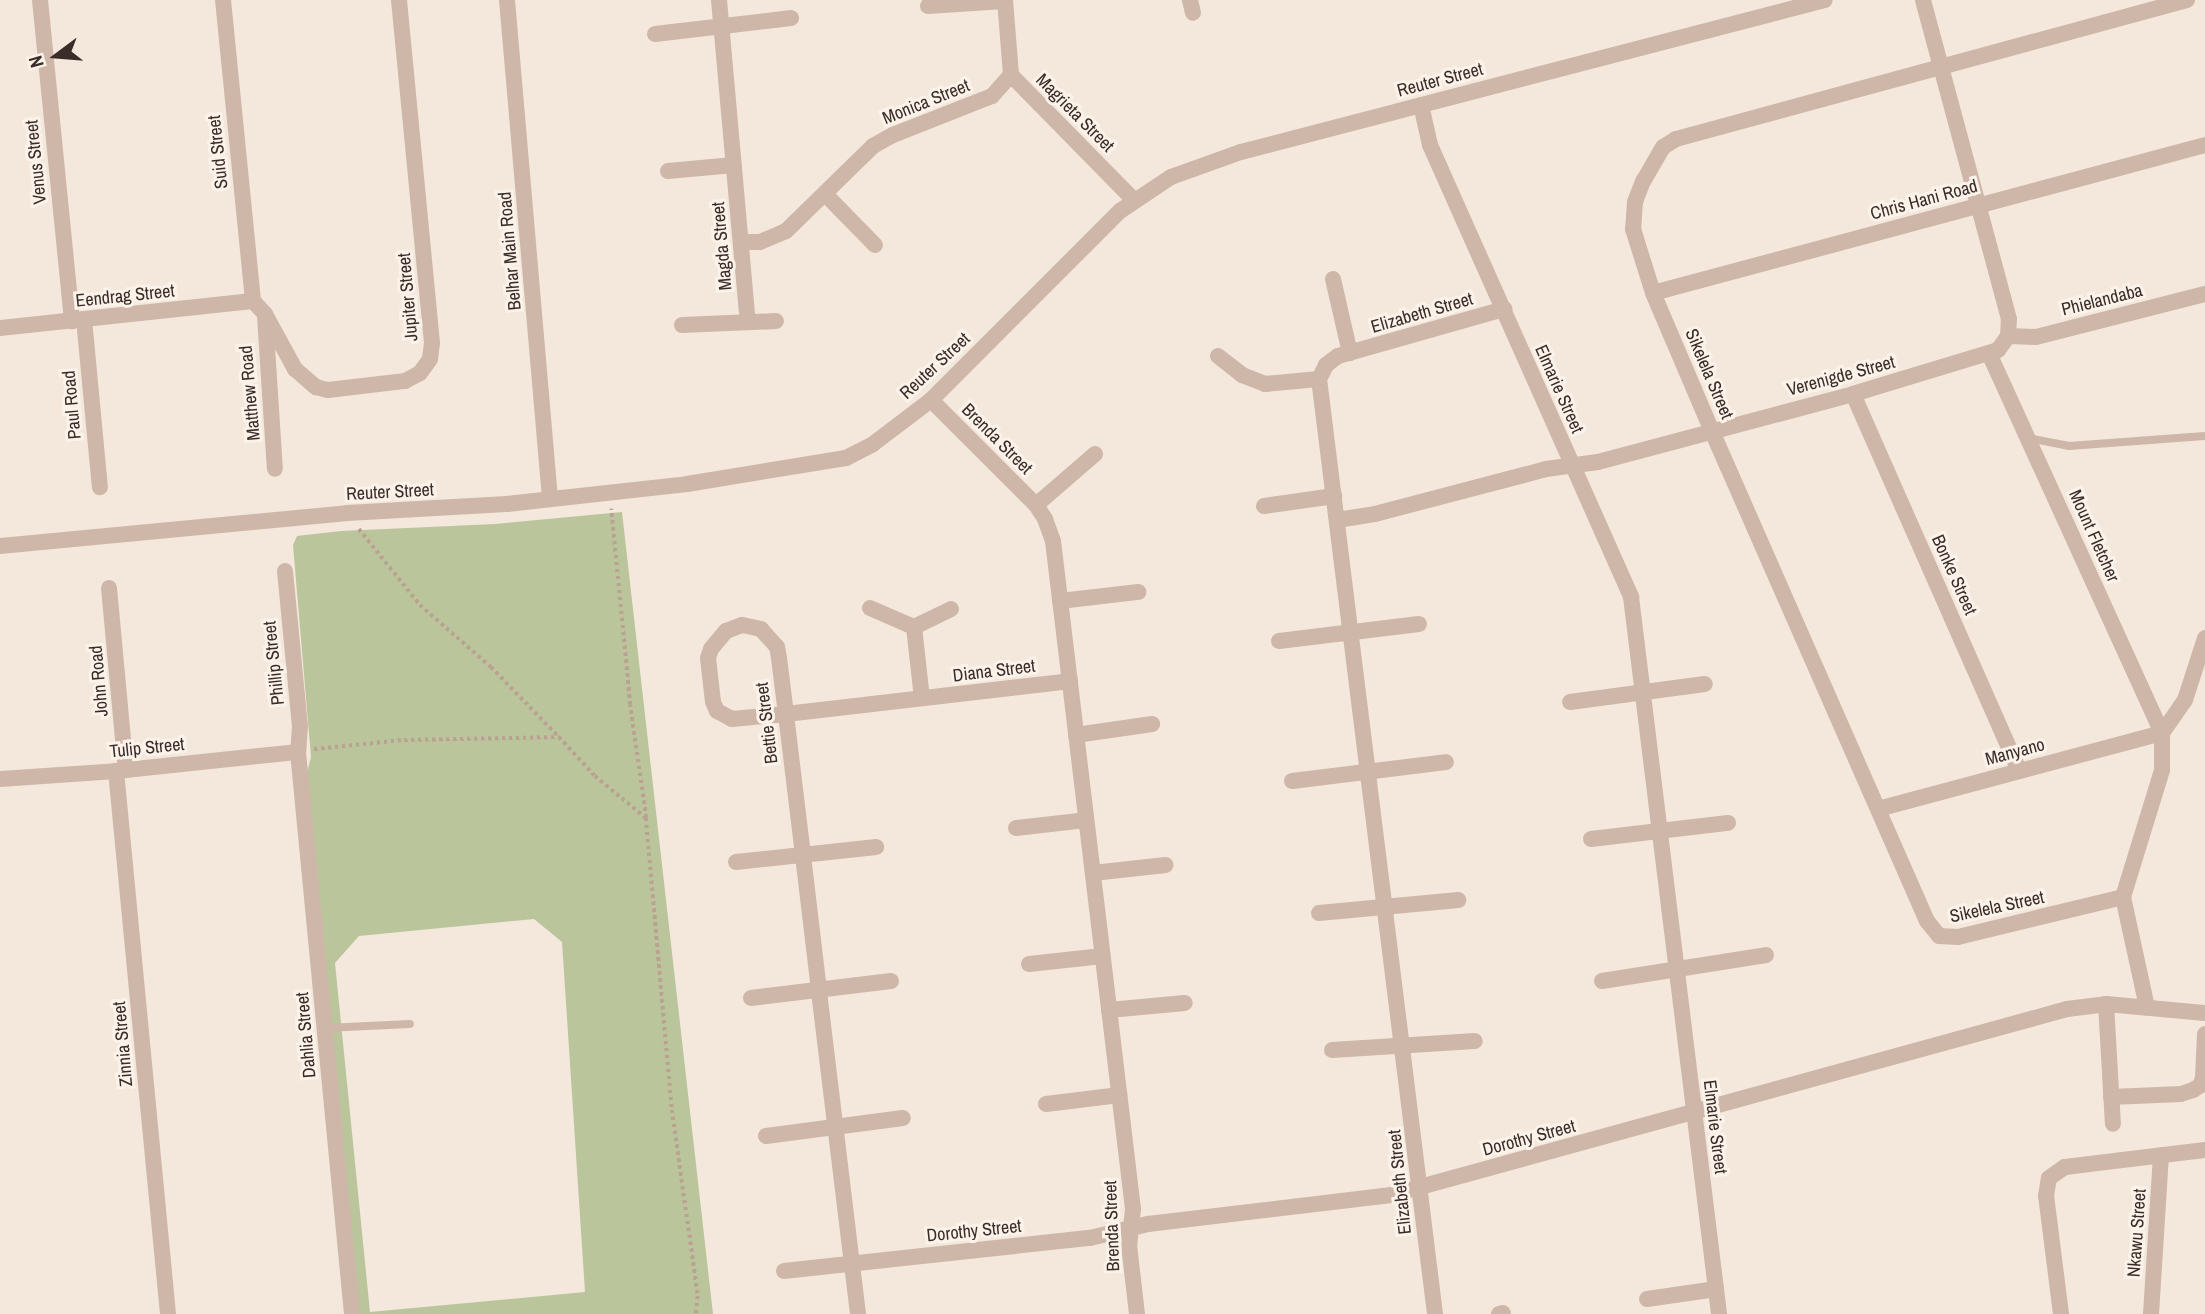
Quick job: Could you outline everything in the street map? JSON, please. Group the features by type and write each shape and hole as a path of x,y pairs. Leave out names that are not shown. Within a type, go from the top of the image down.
{"street":[{"name":"Venus Street","path":"40,0 78,320"},
{"name":"Suid Street","path":"223,0 253,301"},
{"name":"Jupiter Street","path":"253,301 265,314 295,369 316,387 328,390 405,381 421,373 430,359 432,343 399,0"},
{"name":"Belhar Main Road","path":"507,0 550,499"},
{"name":"Magda Street","path":"719,0 748,323"},
{"name":"Reuter Street","path":"0,547 347,513 608,493 687,484 846,458 873,444 931,400 1134,200 1171,177 1216,159 1825,0"},
{"path":"1923,0 2009,319 2008,336 2004,344 1990,355"},
{"name":"Sikelela Street","path":"2123,897 1958,937 1939,936 1930,926 1653,293 1635,241 1633,216 1643,181 1653,161 1669,142 1941,65 2187,0"},
{"name":"Magrieta Street","path":"928,6 1005,1 1011,75 1134,200"},
{"path":"655,34 791,18"},
{"name":"Monica Street","path":"741,242 760,242 786,231 826,195 873,146 893,135 992,96 1011,75"},
{"name":"Elmarie Street","path":"1421,105 1430,145 1628,587 1719,1314"},
{"name":"Chris Hani Road","path":"1653,293 2205,145"},
{"path":"668,171 734,165"},
{"path":"826,195 875,245"},
{"name":"Elizabeth Street","path":"1333,279 1350,353"},
{"name":"Phielandaba","path":"2008,336 2036,337 2205,294"},
{"name":"Eendrag Street","path":"0,328 253,301"},
{"name":"Elizabeth Street","path":"1435,1314 1319,380 1331,360 1504,309"},
{"name":"Matthew Road","path":"265,314 275,469"},
{"name":"Paul Road","path":"78,320 100,486"},
{"path":"682,325 776,321"},
{"name":"Verenigde Street","path":"1337,520 1598,462 1990,355"},
{"name":"Mount Fletcher","path":"1990,355 2162,733"},
{"path":"1217,356 1242,375 1265,384 1319,380"},
{"name":"Bonke Street","path":"1853,394 2019,771"},
{"name":"Brenda Street","path":"931,400 1035,505 1045,519 1053,541 1133,1209 1129,1245 1137,1314"},
{"path":"1035,505 1095,454"},
{"path":"1264,506 1334,496"},
{"name":"Phillip Street","path":"285,571 300,726 299,752"},
{"name":"John Road","path":"109,588 121,770"},
{"path":"1060,601 1138,592"},
{"path":"870,608 914,627 951,609"},
{"path":"1279,641 1419,624"},
{"name":"Bettie Street","path":"786,714 732,719 718,712 713,702 708,658 715,641 726,631 754,625 772,639 779,658 786,714 803,855 819,990 836,1127 858,1314"},
{"path":"914,627 922,698"},
{"path":"2147,1007 2123,897 2162,770 2162,733 2185,700 2205,638"},
{"name":"Diana Street","path":"786,714 1070,681"},
{"path":"1570,702 1705,684"},
{"path":"1076,735 1152,724"},
{"name":"Manyano","path":"1878,809 2162,733"},
{"name":"Tulip Street","path":"0,779 299,752"},
{"name":"Dahlia Street","path":"299,752 352,1314"},
{"path":"1292,781 1447,762"},
{"name":"Zinnia Street","path":"121,770 168,1314"},
{"path":"1016,828 1086,820"},
{"path":"1591,839 1728,823"},
{"path":"736,863 876,846"},
{"path":"1093,873 1166,865"},
{"path":"1318,914 1458,900"},
{"path":"1602,981 1766,955"},
{"path":"1030,964 1103,956"},
{"path":"751,998 891,981"},
{"path":"1109,1010 1185,1003"},
{"path":"2106,1004 2113,1124"},
{"name":"Dorothy Street","path":"852,1264 1090,1238 1148,1224 1391,1195 2067,1009 2106,1004 2205,1013"},
{"path":"2111,1097 2181,1094 2193,1090 2203,1077 2205,1034"},
{"path":"1332,1050 1475,1041"},
{"path":"1046,1104 1119,1095"},
{"path":"766,1136 903,1118"},
{"path":"2061,1314 2046,1196 2049,1178 2065,1167 2205,1150"},
{"name":"Nkawu Street","path":"2151,1314 2161,1155"},
{"path":"784,1271 852,1264"},
{"path":"1647,1299 1716,1289"}],"lane":[{"path":"2028,438 2069,446 2205,436"},
{"path":"325,1028 410,1024"}],"path":[{"path":"608,493 618,554 630,705 646,818 671,1110 698,1296 696,1314"},
{"path":"347,513 420,605 491,667 595,776 646,818"},
{"path":"299,752 404,740 559,737"}],"green space":[{"path":"622,512 713,1314 359,1314 306,776 311,757 293,545 297,536 341,531 495,524","holes":["534,919 562,942 585,1292 370,1312 335,963 359,936"]}]}
